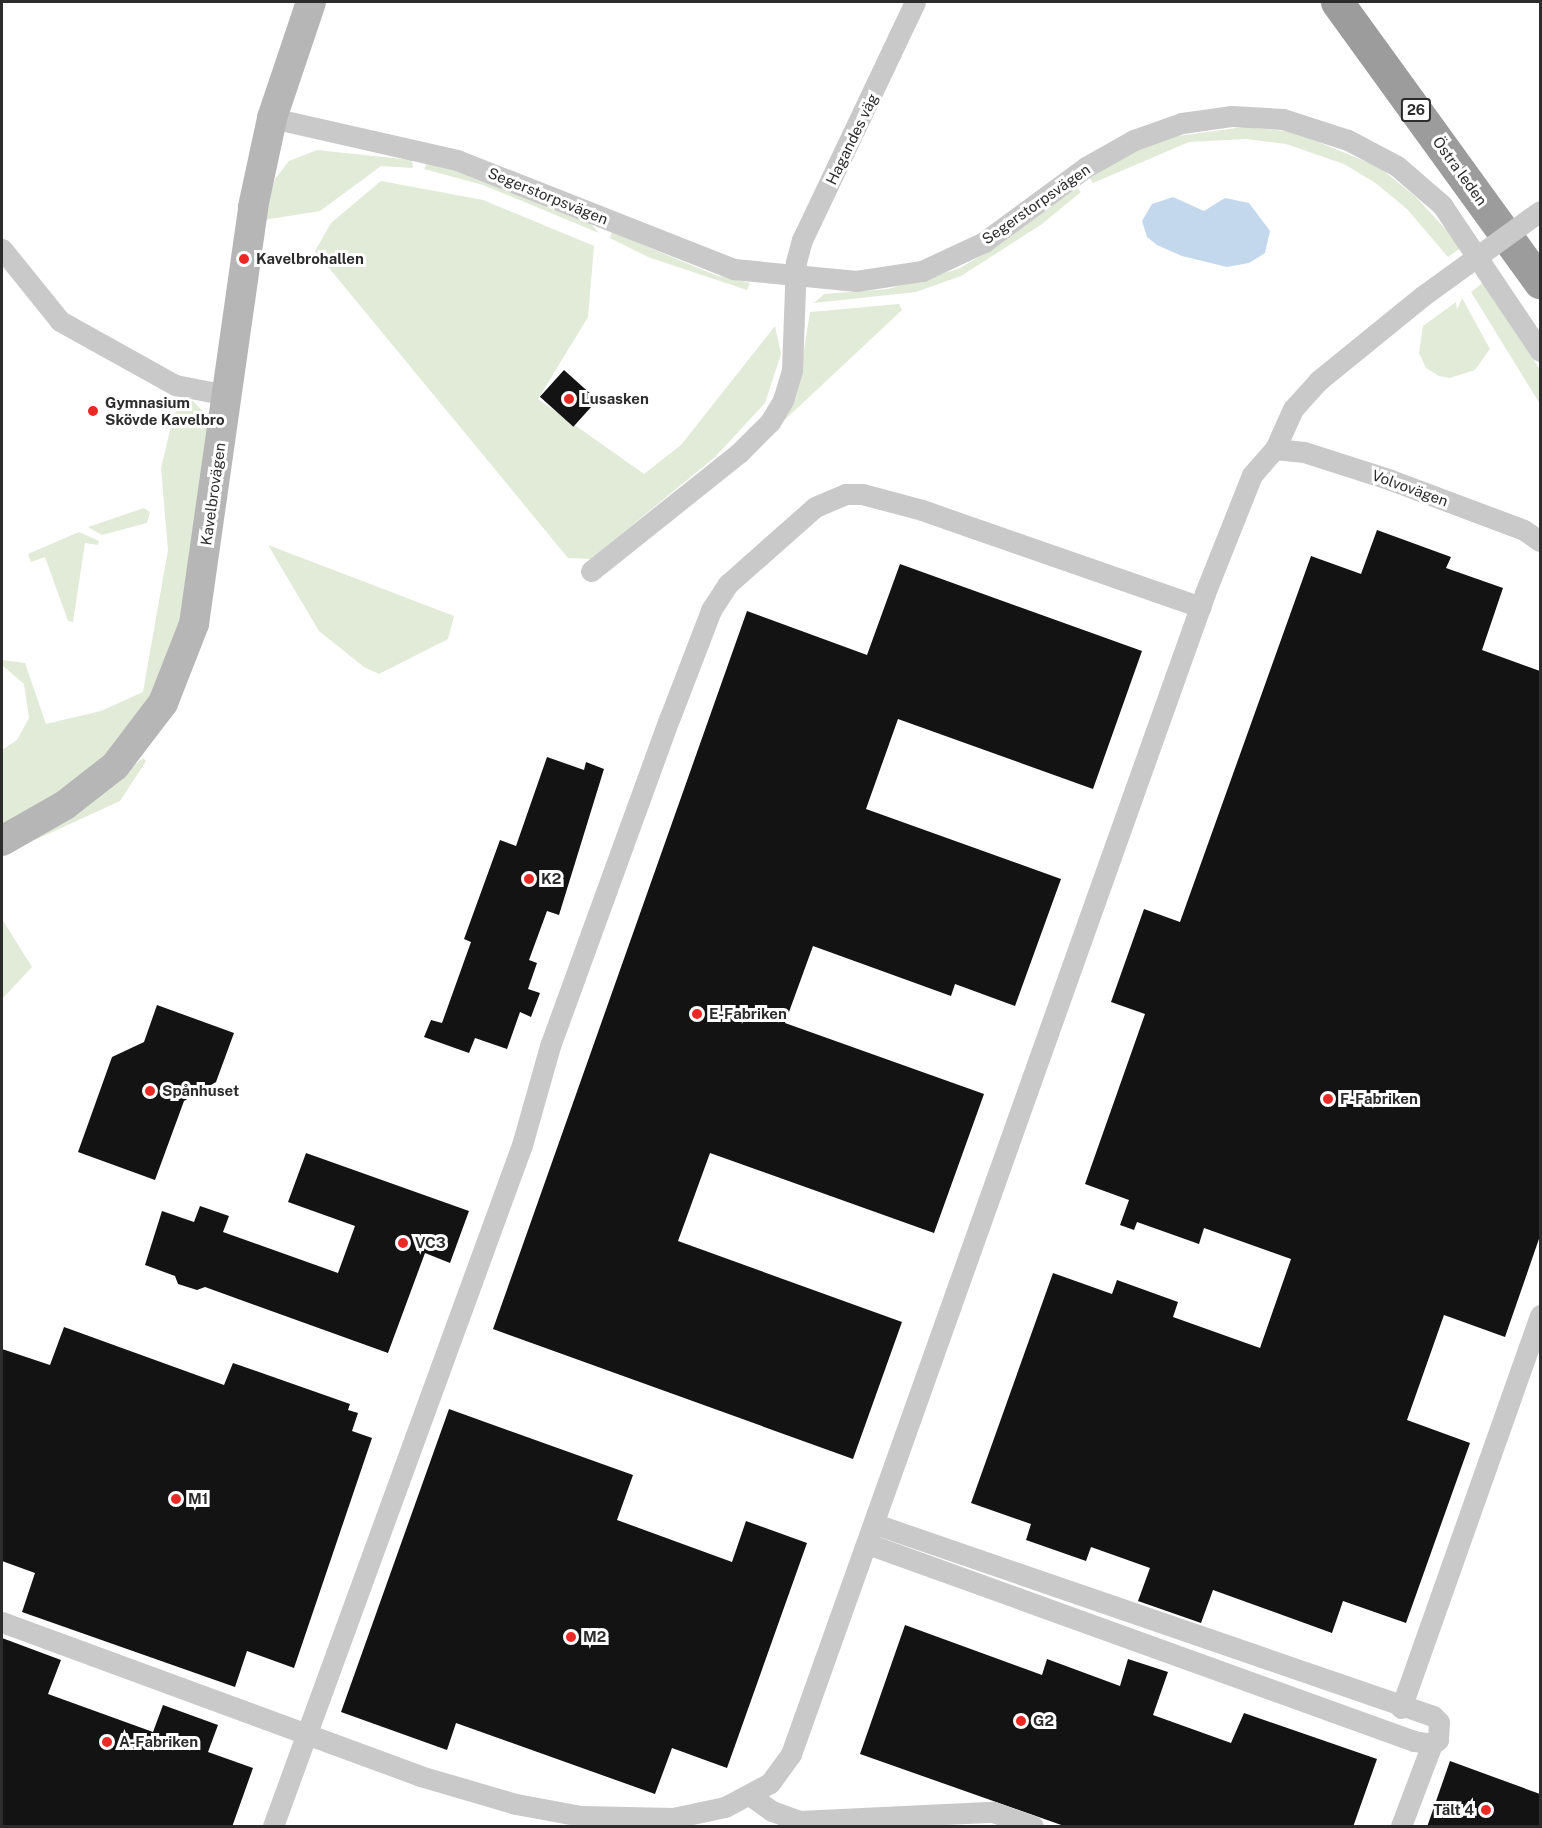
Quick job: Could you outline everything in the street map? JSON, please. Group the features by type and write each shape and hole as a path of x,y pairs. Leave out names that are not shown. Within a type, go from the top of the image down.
{"highway":[{"name":"Östra leden","path":"1337,2 1540,282"}],"main road":[{"name":"Kavelbrovägen","path":"2,841 65,805 115,766 163,703 194,624 227,394 243,259 272,118 311,2"}],"street":[{"name":"Hagandes väg","path":"591,571 688,496 770,422 792,370 796,278 802,240 915,2"},
{"name":"Segerstorpsvägen","path":"272,118 447,157 546,192 674,248 734,269 796,278 856,281 922,271 984,242 1086,167 1134,140 1192,121 1231,116 1283,119 1348,140 1397,166 1442,205 1540,351"},
{"path":"2,1622 456,1788 581,1816 673,1818 700,1814 751,1796 770,1783 791,1754 868,1544 1201,607 1252,476 1275,449 1293,409 1318,381 1424,296 1540,211"},
{"path":"2,249 60,321 175,385 227,394"},
{"name":"Volvovägen","path":"1275,449 1304,452 1391,480 1524,530 1540,541"},
{"path":"273,1827 522,1144 550,1046 670,717 711,610 728,584 814,507 846,494 862,494 922,510 1201,607"},
{"path":"1401,1708 1540,1315"},
{"path":"875,1524 1439,1722 1438,1740 1432,1743 1401,1827"},
{"path":"868,1544 1432,1743"},
{"path":"751,1796 772,1811 799,1821 993,1812 1033,1827"}],"green space":[{"path":"1244,127 1294,132 1379,167 1416,197 1462,247 1448,257 1407,209 1377,184 1344,164 1286,144 1246,139 1189,142 1093,183 1089,177 1125,154 1170,137"},
{"path":"317,150 412,160 413,168 381,166 320,211 263,220 275,179 289,161"},
{"path":"427,163 465,172 586,219 599,233 483,185 424,169"},
{"path":"381,181 483,200 594,246 588,317 538,399 644,474 681,445 775,326 781,354 765,403 715,457 591,559 568,558 315,251 331,223"},
{"path":"1076,187 1081,192 1042,224 961,276 916,292 814,303 824,294 888,289 958,269 991,250"},
{"path":"612,232 715,275 750,283 747,290 648,257 610,238"},
{"path":"1485,281 1540,370 1540,404 1471,292"},
{"path":"1462,298 1490,349 1475,370 1450,378 1439,376 1426,368 1419,353 1423,326 1456,302 1457,310"},
{"path":"899,304 902,310 776,428 798,388 810,312"},
{"path":"193,401 212,421 188,614 155,700 97,771 2,826 2,750 17,740 29,718 24,684 2,665 2,660 25,663 46,724 101,711 143,692 168,550 161,468 175,410 183,402"},
{"path":"144,508 150,512 147,523 102,535 88,527"},
{"path":"79,532 99,541 98,545 85,543 73,622 68,621 45,557 31,562 28,554"},
{"path":"268,545 454,616 448,639 379,674 364,667 319,631"},
{"path":"143,758 146,761 120,801 2,855 75,816"},
{"path":"2,919 32,967 2,999"}],"water":[{"path":"1173,197 1204,211 1225,198 1249,203 1270,231 1265,253 1249,263 1227,267 1182,256 1157,245 1147,237 1142,221 1152,204"}],"building":[{"name":"Lusasken","path":"564,370 597,400 573,427 540,397"},
{"name":"F-Fabriken","path":"1377,530 1451,557 1446,568 1503,588 1482,650 1540,671 1540,1236 1505,1337 1444,1315 1407,1420 1470,1443 1406,1623 1343,1601 1332,1633 1213,1590 1201,1623 1138,1601 1150,1568 1091,1547 1086,1561 1026,1540 1031,1524 971,1503 1053,1273 1112,1294 1117,1280 1178,1302 1173,1317 1260,1348 1291,1259 1204,1228 1199,1244 1137,1222 1134,1230 1120,1225 1129,1200 1085,1184 1145,1014 1111,1002 1144,909 1180,922 1311,556 1361,574"},
{"name":"E-Fabriken","path":"900,564 1142,651 1093,789 898,719 866,809 1061,879 1015,1006 955,984 951,996 813,946 785,1023 984,1094 934,1233 710,1153 678,1241 902,1322 853,1459 493,1329 747,611 867,655"},
{"name":"K2","path":"547,757 584,770 586,762 604,769 559,915 547,911 529,960 537,963 528,989 540,993 531,1017 520,1012 507,1049 475,1038 469,1053 424,1037 431,1020 442,1023 471,942 464,939 500,840 516,846"},
{"name":"Spånhuset","path":"157,1005 234,1033 216,1082 184,1101 155,1180 78,1152 112,1057 144,1042"},
{"name":"VC3","path":"306,1153 469,1211 450,1263 425,1253 388,1353 205,1287 197,1290 178,1284 175,1276 145,1265 162,1211 194,1222 200,1206 229,1216 223,1232 338,1273 355,1226 288,1202"},
{"name":"M1","path":"64,1327 224,1385 233,1363 350,1404 348,1410 358,1413 352,1431 372,1438 294,1668 247,1651 235,1687 22,1612 35,1573 2,1561 2,1349 50,1365"},
{"name":"M2","path":"449,1409 633,1475 617,1520 732,1562 746,1521 807,1543 727,1768 672,1748 655,1794 456,1723 447,1750 341,1712"},
{"name":"G2","path":"905,1625 1042,1675 1047,1659 1120,1686 1128,1659 1168,1672 1153,1715 1231,1743 1244,1713 1377,1759 1353,1827 1067,1827 860,1754"},
{"name":"A-Fabriken","path":"2,1638 61,1660 48,1694 153,1732 163,1705 218,1725 208,1752 253,1768 232,1827 2,1827"},
{"name":"Tält 4","path":"1450,1761 1540,1794 1540,1827 1427,1827"}],"place":[{"name":"Kavelbrohallen","path":"244,259"},
{"name":"Lusasken","path":"569,399"},
{"name":"Gymnasium Skövde Kavelbro","path":"93,411"},
{"name":"K2","path":"529,879"},
{"name":"E-Fabriken","path":"697,1014"},
{"name":"Spånhuset","path":"150,1091"},
{"name":"F-Fabriken","path":"1328,1099"},
{"name":"VC3","path":"403,1243"},
{"name":"M1","path":"176,1499"},
{"name":"M2","path":"571,1637"},
{"name":"G2","path":"1021,1721"},
{"name":"A-Fabriken","path":"107,1742"},
{"name":"Tält 4","path":"1486,1810"}]}
